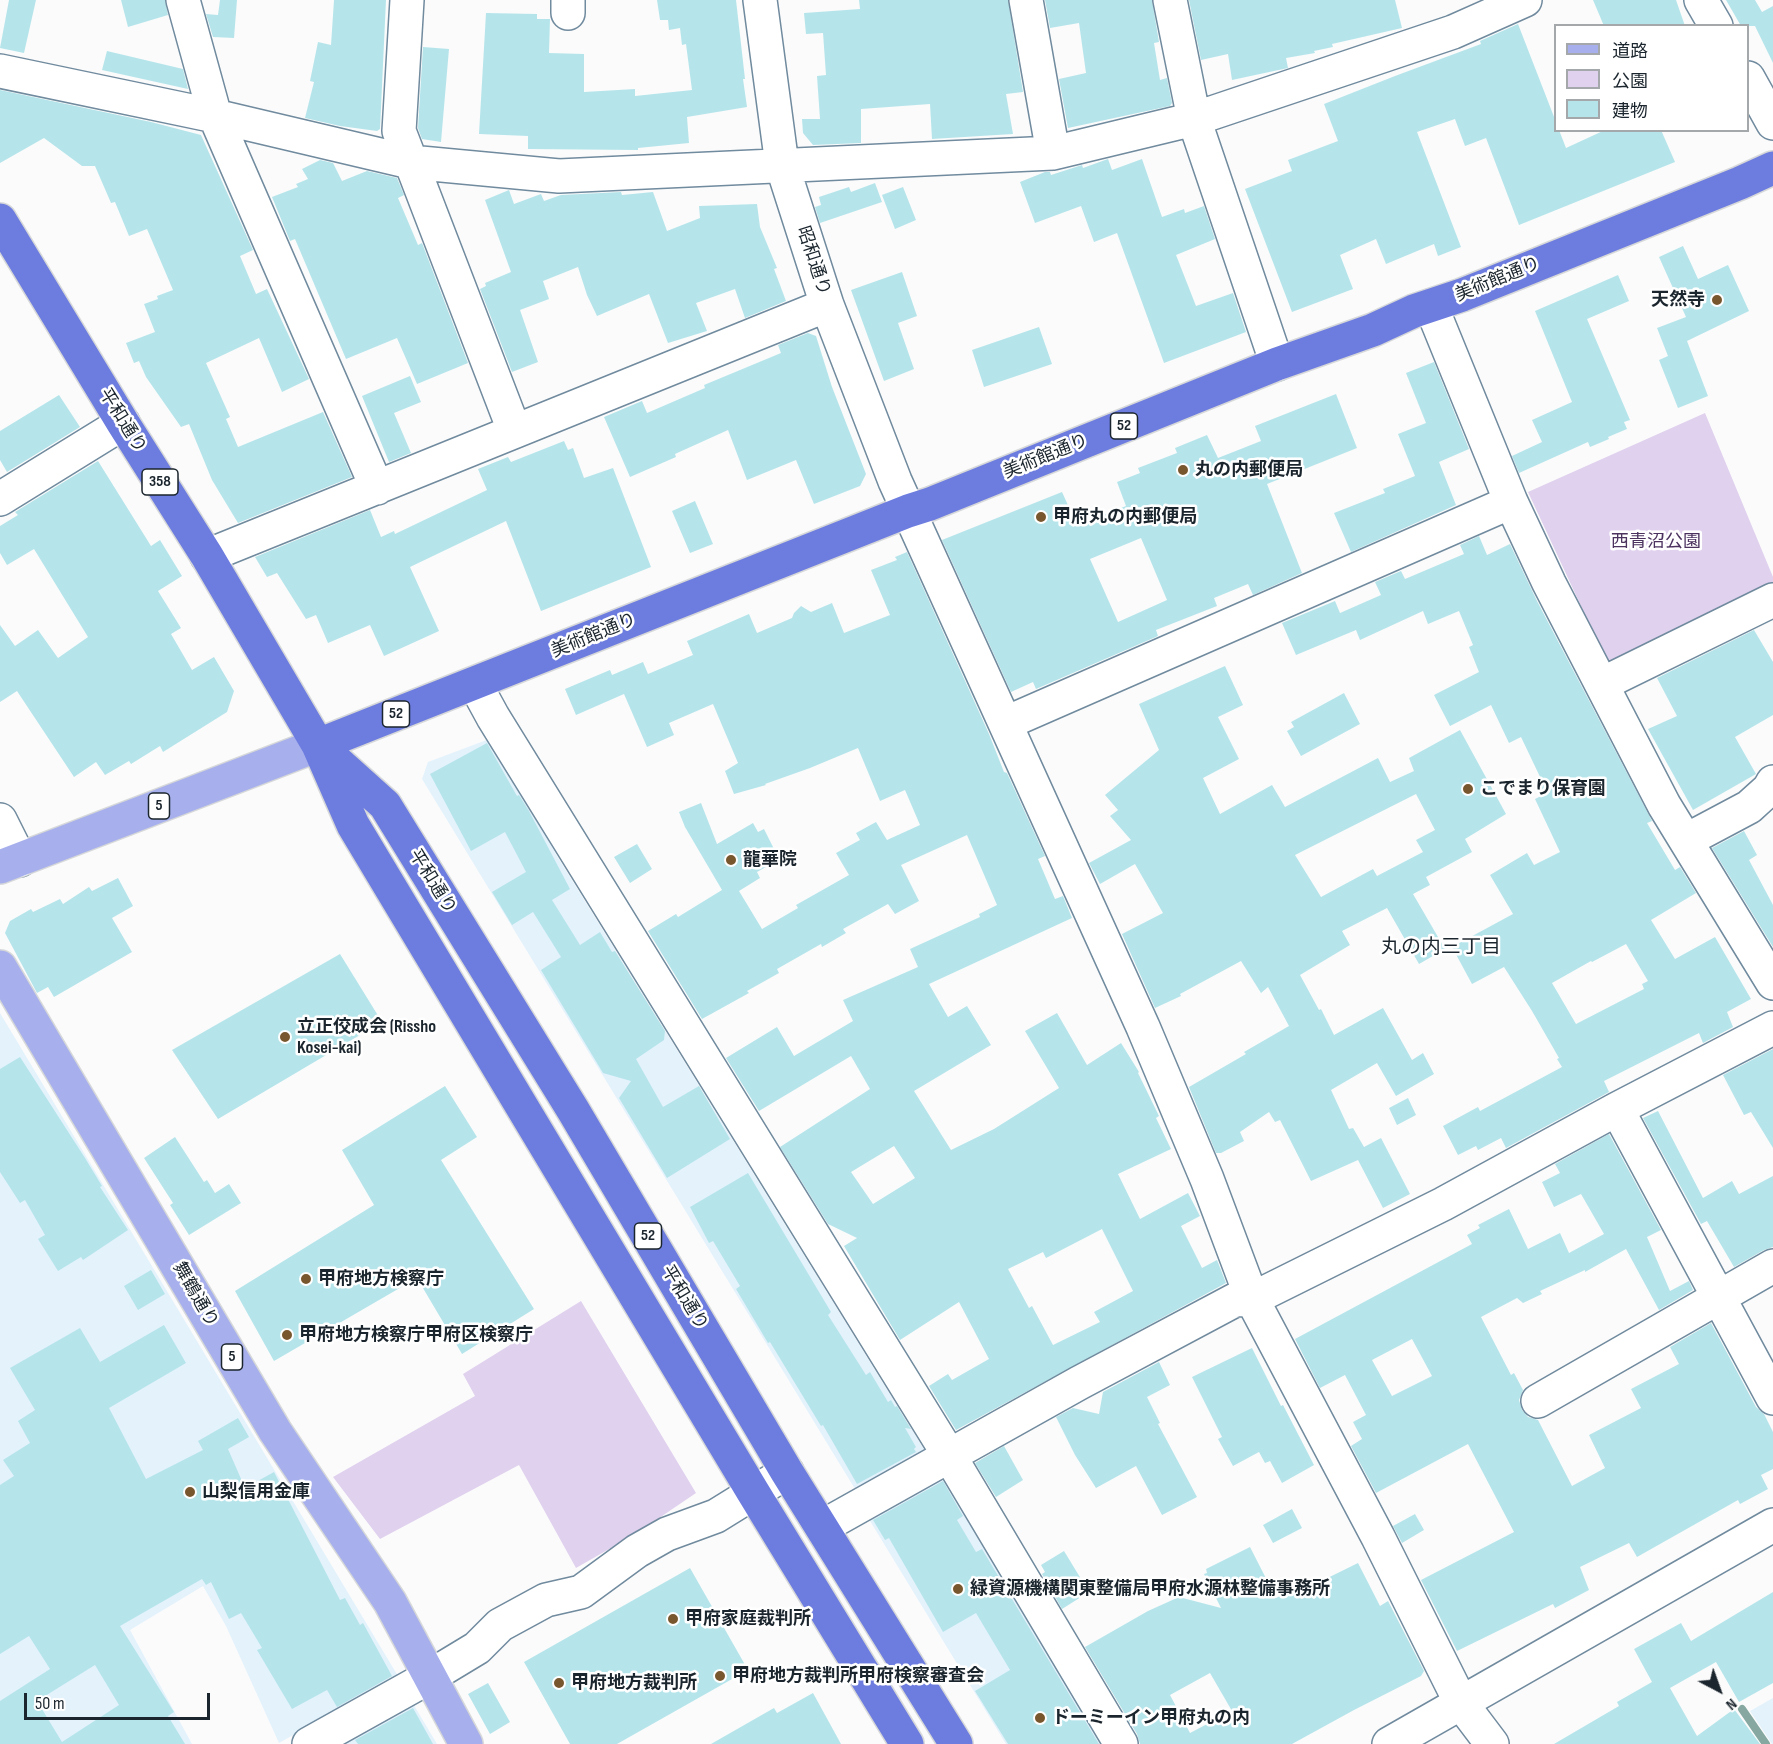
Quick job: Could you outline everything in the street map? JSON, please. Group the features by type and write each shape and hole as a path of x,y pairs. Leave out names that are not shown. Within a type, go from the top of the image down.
{"highway":[{"name":"美術館通り","path":"318,745 930,504 1277,364 1372,330 1414,311 1773,168"},
{"name":"平和通り","path":"0,220 207,556 318,745 353,825 907,1744"},
{"name":"平和通り","path":"318,745 385,805 567,1100 787,1472 956,1744"}],"main road":[{"name":"5","path":"10,863 318,745"},
{"name":"舞鶴通り","path":"0,968 275,1431 390,1602 466,1744"}],"street":[{"path":"183,0 215,116 377,488"},
{"path":"407,0 399,131 514,430"},
{"name":"昭和通り","path":"760,0 782,165 827,305 908,511 1147,1037 1207,1179 1252,1299 1378,1537 1461,1703 1492,1744"},
{"path":"1026,0 1053,153"},
{"path":"1170,0 1194,119 1277,364"},
{"path":"0,71 215,116 410,162 559,176 1053,153 1194,119 1453,32 1525,0"},
{"path":"1701,0 1715,24"},
{"path":"1749,80 1773,123"},
{"path":"207,556 827,305"},
{"path":"1431,306 1511,502 1549,583 1664,805 1773,984"},
{"path":"0,499 123,423"},
{"path":"1006,723 1511,502"},
{"path":"1602,684 1773,600"},
{"path":"475,684 949,1455 1121,1744"},
{"path":"1687,840 1749,807 1769,789 1773,782"},
{"path":"0,820 10,863"},
{"path":"822,1527 949,1455 1235,1300 1252,1299 1443,1204 1617,1109 1773,1028"},
{"path":"1617,1109 1773,1398"},
{"path":"1538,1401 1773,1266"},
{"path":"309,1744 477,1648 500,1625 546,1600 580,1592 637,1551 667,1534 716,1516 787,1472"},
{"path":"1389,1744 1773,1525"}],"shaded area":[{"path":"492,738 557,856 925,1451 855,1489 422,779 428,762"},
{"path":"0,1013 398,1676 279,1743 226,1626 203,1586 130,1630 192,1744 0,1744"},
{"path":"945,1474 1112,1744 1006,1744 867,1516"},
{"path":"1773,1698 1773,1744 1772,1744 1750,1711"},
{"path":"412,1702 437,1744 338,1744"}],"green space":[{"name":"西青沼公園","path":"1705,413 1773,577 1773,593 1614,677 1528,492"},
{"path":"581,1301 696,1493 637,1533 576,1568 519,1465 380,1539 333,1477 475,1396 463,1374"}],"building":[{"path":"9,0 36,0 24,53 0,48"},
{"path":"121,0 165,0 168,15 128,27"},
{"path":"220,0 237,0 234,38 213,37 206,14 218,15"},
{"path":"334,0 386,0 380,129 377,131 305,118 314,82 310,81 318,42 331,45"},
{"path":"657,0 736,0 747,107 687,117 689,143 638,148 638,150 528,149 528,136 479,134 486,13 537,14 537,19 550,19 549,53 584,54 584,92 635,89 635,96 692,90 686,44 682,45 680,28 669,30 668,20 660,20"},
{"path":"859,0 1008,0 1023,92 1006,94 1013,134 932,139 930,104 861,109 861,143 813,145 803,133 802,119 820,119 817,76 826,75 823,33 806,34 804,13 860,9"},
{"path":"1045,0 1152,0 1159,42 1154,43 1160,80 1167,78 1172,103 1170,106 1068,128 1059,79 1086,73 1079,23 1050,28"},
{"path":"1189,0 1395,0 1402,28 1332,44 1333,47 1314,51 1315,53 1286,58 1288,68 1232,80 1228,54 1201,60"},
{"path":"1593,0 1676,0 1684,24 1603,24"},
{"path":"1726,0 1755,0 1762,12 1773,6 1773,63 1755,26 1740,24"},
{"path":"1518,24 1554,117 1554,132 1560,132 1566,148 1601,132 1662,132 1675,162 1519,225 1486,138 1465,146 1455,119 1417,132 1461,247 1438,256 1434,244 1386,264 1376,239 1340,255 1353,289 1292,312 1245,189 1292,171 1288,160 1338,141 1324,104 1481,44 1480,41"},
{"path":"423,47 449,49 441,142 422,139 418,128"},
{"path":"107,51 183,69 188,89 102,70"},
{"path":"0,90 201,135 253,250 240,256 256,294 267,289 309,379 282,392 259,338 206,363 230,417 226,419 238,447 323,412 352,477 238,523 212,480 189,424 181,427 146,377 139,361 134,363 126,343 155,332 144,304 173,290 147,229 129,236 115,202 111,203 95,166 82,166 44,138 0,163"},
{"path":"1108,159 1112,170 1142,159 1162,217 1184,209 1185,213 1204,206 1215,239 1176,255 1196,306 1233,293 1246,332 1164,363 1117,233 1094,242 1081,206 1035,223 1020,182 1045,172 1050,172 1051,175 1082,165 1083,168"},
{"path":"320,160 333,163 342,181 367,171 397,178 404,195 398,198 418,245 422,243 468,363 417,384 397,338 346,359 295,239 290,241 272,197 298,187 296,184 308,179 302,169"},
{"path":"875,183 882,202 820,223 815,207 821,205 819,197 849,187 851,192"},
{"path":"903,187 916,220 895,229 882,195"},
{"path":"509,190 514,204 541,194 544,201 561,195 621,192 622,195 653,192 667,231 700,218 699,206 757,204 760,227 777,268 774,269 786,301 745,318 735,289 696,303 707,331 668,343 649,294 597,316 578,267 543,281 549,299 520,310 538,362 512,372 480,289 486,286 485,283 511,272 485,200"},
{"path":"1683,246 1698,279 1728,265 1749,311 1687,341 1708,396 1678,408 1659,360 1668,356 1657,328 1686,317 1659,257"},
{"path":"902,272 917,316 898,323 914,369 884,381 851,290"},
{"path":"1618,275 1629,301 1587,319 1630,420 1624,422 1627,429 1590,447 1588,442 1519,473 1512,456 1542,442 1532,420 1572,402 1535,311"},
{"path":"1039,327 1052,364 984,387 972,350"},
{"path":"808,333 816,336 832,387 866,474 860,486 814,504 796,460 747,480 728,430 675,454 676,457 630,477 604,417 642,401 647,413 705,388 704,385 781,353 778,345"},
{"path":"1434,362 1469,449 1439,462 1456,505 1351,552 1334,513 1385,493 1383,489 1415,476 1398,434 1426,423 1406,373"},
{"path":"410,376 421,402 394,413 411,453 389,462 362,396"},
{"path":"1336,394 1357,448 1267,484 1302,573 1253,595 1248,584 1214,598 1217,606 1156,630 1158,636 1036,689 1033,682 1011,692 942,540 1062,492 1077,525 1126,506 1117,482 1140,473 1138,468 1177,453 1175,448 1207,435 1218,458 1261,441 1255,426","holes":["1141,538 1167,600 1118,622 1090,559"]},
{"path":"59,395 80,427 7,472 0,460 0,431"},
{"path":"564,441 568,450 573,448 584,478 613,468 651,567 541,611 506,521 410,567 439,631 384,656 370,625 328,643 316,615 306,619 277,573 267,577 255,557 370,510 381,537 394,531 395,534 487,490 478,469 508,457 511,462"},
{"path":"98,461 151,546 160,540 182,576 158,591 181,628 171,634 192,670 214,657 234,691 227,712 163,752 160,746 131,764 129,761 105,775 96,762 74,777 17,691 0,702 0,625 15,646 38,630 58,658 88,637 34,549 7,565 0,553 0,526 18,515 15,512"},
{"path":"695,501 713,544 690,553 672,511"},
{"path":"1479,536 1487,555 1510,544 1537,601 1652,821 1647,823 1675,870 1680,867 1696,893 1651,920 1675,959 1715,937 1751,999 1727,1012 1733,1027 1703,1043 1699,1033 1604,1081 1609,1092 1506,1148 1501,1138 1478,1150 1476,1146 1458,1155 1443,1126 1478,1107 1480,1111 1562,1067 1532,1011 1504,967 1472,984 1452,947 1513,914 1490,875 1527,853 1534,865 1560,852 1535,799 1543,795 1538,783 1542,781 1521,737 1509,743 1491,705 1450,726 1434,695 1479,672 1469,647 1473,645 1459,611 1428,624 1423,611 1360,640 1356,630 1296,655 1282,623 1335,601 1340,613 1381,595 1375,582 1401,571 1405,579 1464,554 1460,545","holes":["1626,944 1648,981 1642,984 1644,989 1576,1024 1552,983"]},
{"path":"907,552 1004,772 1007,773 1045,856 1038,859 1055,899 1063,896 1072,918 929,984 948,1017 967,1006 991,1045 914,1091 951,1150 994,1129 1059,1088 1025,1031 1057,1013 1087,1065 1121,1043 1139,1072 1159,1116 1156,1118 1171,1149 1118,1174 1140,1219 1188,1193 1200,1216 1181,1226 1202,1268 1217,1260 1226,1283 956,1430 929,1386 948,1374 952,1380 989,1359 959,1302 900,1340 844,1246 857,1238 828,1224 780,1147 870,1089 851,1056 759,1111 726,1058 777,1027 794,1056 853,1021 843,1000 918,967 910,949 980,917 979,914 997,905 967,835 901,865 919,901 895,914 888,904 843,929 846,933 822,947 821,944 777,969 779,973 747,991 749,993 702,1019 648,931 676,914 678,917 722,890 685,827 679,812 701,803 717,844 753,823 758,832 764,829 777,855 771,859 773,863 757,872 760,878 739,891 762,929 798,908 796,905 849,875 836,853 860,840 856,833 876,822 887,840 920,825 905,790 880,801 858,748 766,785 734,794 725,771 738,763 713,704 669,723 674,735 647,747 624,694 576,715 565,689 610,670 612,675 643,662 648,674 693,655 687,641 749,614 757,633 792,618 801,606 811,612 832,603 844,633 890,615 871,570 897,560 895,557","holes":["894,1146 915,1178 873,1204 851,1172","1102,1229 1133,1291 1094,1312 1100,1322 1053,1345 1032,1306 1029,1308 1008,1269 1043,1252 1046,1258"]},
{"path":"1754,630 1773,662 1773,715 1735,737 1756,774 1693,810 1648,729 1677,716 1657,678"},
{"path":"1225,666 1243,705 1218,717 1239,759 1203,778 1220,814 1272,785 1285,807 1378,758 1390,782 1414,771 1409,758 1460,730 1506,814 1465,839 1472,852 1426,877 1430,885 1413,894 1445,949 1419,964 1387,908 1342,931 1350,945 1300,975 1334,1035 1383,1008 1412,1060 1423,1053 1434,1074 1396,1096 1377,1063 1331,1090 1349,1129 1353,1128 1364,1147 1381,1138 1410,1194 1383,1208 1358,1160 1311,1181 1280,1120 1275,1122 1269,1112 1240,1132 1244,1141 1221,1153 1216,1153 1189,1087 1289,1026 1268,987 1261,993 1241,961 1180,994 1181,996 1155,1008 1122,934 1163,913 1135,864 1100,884 1089,863 1131,840 1110,816 1118,810 1105,795 1159,750 1139,704","holes":["1416,794 1435,830 1416,840 1423,852 1377,876 1373,869 1321,897 1295,855"]},
{"path":"1344,693 1360,724 1301,756 1287,731 1294,727 1291,722"},
{"path":"487,743 517,796 519,795 529,811 570,889 552,900 580,945 600,932 612,952 615,951 665,1031 664,1040 636,1059 663,1107 699,1086 730,1139 667,1178 619,1098 631,1081 603,1073 541,970 561,957 533,912 512,925 492,892 526,872 505,832 471,851 430,774"},
{"path":"1744,831 1757,855 1749,860 1773,905 1773,947 1712,848"},
{"path":"637,844 652,869 630,883 614,857"},
{"path":"118,878 133,906 112,918 132,952 54,997 48,987 37,993 5,933 10,921 31,909 33,912 60,899 63,904 89,887 92,891"},
{"path":"340,954 382,1022 218,1119 172,1050"},
{"path":"1773,1049 1773,1148 1751,1112 1744,1115 1723,1075"},
{"path":"20,1057 128,1230 83,1260 81,1257 58,1271 38,1239 45,1235 25,1200 20,1203 0,1172 0,1069"},
{"path":"445,1086 477,1137 441,1160 534,1309 462,1354 417,1278 274,1361 235,1291 374,1205 342,1150"},
{"path":"1408,1098 1416,1115 1397,1125 1389,1108"},
{"path":"1658,1111 1703,1198 1732,1181 1739,1194 1773,1176 1773,1247 1734,1267 1707,1221 1701,1224 1643,1118"},
{"path":"1609,1134 1661,1230 1647,1237 1670,1291 1689,1281 1693,1290 1659,1310 1626,1249 1585,1272 1585,1270 1540,1291 1542,1294 1523,1303 1517,1298 1481,1317 1511,1375 1514,1373 1523,1390 1519,1400 1522,1410 1528,1417 1538,1420 1572,1486 1605,1468 1589,1435 1641,1408 1631,1389 1679,1364 1670,1347 1711,1323 1756,1407 1764,1414 1773,1432 1773,1469 1761,1475 1768,1489 1740,1504 1738,1500 1637,1557 1629,1543 1580,1567 1589,1590 1555,1608 1553,1604 1457,1651 1421,1580 1514,1532 1468,1444 1376,1493 1351,1446 1362,1439 1353,1422 1366,1415 1345,1375 1320,1388 1295,1339 1472,1244 1467,1235 1480,1228 1478,1225 1509,1209 1528,1249 1560,1233 1569,1253 1604,1234 1581,1194 1554,1207 1542,1182 1560,1173 1555,1164","holes":["1412,1339 1432,1376 1392,1396 1372,1360"]},
{"path":"175,1137 204,1182 207,1180 215,1193 229,1184 241,1203 189,1235 170,1205 173,1203 144,1158"},
{"path":"748,1173 831,1312 828,1315 866,1375 870,1372 888,1402 891,1400 895,1407 897,1406 911,1429 905,1428 916,1447 914,1449 916,1452 857,1484 823,1425 821,1426 770,1342 768,1343 736,1289 740,1286 713,1241 709,1243 690,1207"},
{"path":"151,1270 165,1294 138,1310 124,1286"},
{"path":"164,1325 186,1363 109,1408 146,1479 203,1450 198,1441 238,1418 249,1437 228,1449 245,1488 274,1472 340,1600 345,1598 360,1625 363,1623 392,1676 337,1707 327,1690 292,1709 257,1650 262,1648 241,1613 229,1619 211,1582 206,1585 202,1579 120,1626 174,1712 168,1716 185,1744 0,1744 0,1701 50,1669 29,1636 0,1654 0,1485 14,1476 3,1460 30,1443 18,1421 35,1410 10,1368 80,1328 100,1362","holes":["95,1665 119,1705 62,1742 37,1701"]},
{"path":"1252,1348 1314,1465 1282,1483 1270,1461 1265,1463 1259,1452 1233,1466 1218,1439 1222,1437 1192,1377"},
{"path":"1159,1362 1170,1385 1147,1397 1160,1423 1158,1424 1197,1497 1162,1515 1136,1466 1096,1488 1075,1455 1056,1417 1073,1408 1099,1414 1103,1392"},
{"path":"1004,1446 1023,1480 996,1497 975,1463"},
{"path":"943,1481 963,1516 957,1520 976,1552 982,1549 1099,1744 1008,1744 975,1691 1010,1670 976,1613 943,1632 889,1538 885,1540 873,1520"},
{"path":"1292,1509 1302,1528 1273,1543 1263,1525"},
{"path":"1415,1514 1424,1530 1402,1543 1393,1526"},
{"path":"1250,1547 1276,1598 1295,1589 1297,1593 1358,1563 1380,1606 1388,1601 1424,1671 1421,1676 1292,1744 1140,1744 1137,1734 1085,1647 1148,1611 1179,1597 1221,1608 1204,1574 1207,1573 1206,1569","holes":["1210,1673 1232,1711 1190,1733 1170,1695"]},
{"path":"1064,1551 1089,1592 1062,1609 1042,1574 1045,1572 1041,1565"},
{"path":"690,1568 748,1670 617,1744 570,1744 524,1662"},
{"path":"1773,1592 1773,1683 1739,1702 1716,1662 1670,1688 1697,1736 1734,1709 1760,1744 1554,1744 1619,1706 1617,1702 1652,1682 1634,1649 1681,1623 1691,1641"},
{"path":"488,1683 510,1722 490,1734 468,1694"},
{"path":"813,1693 841,1744 711,1744 774,1708 777,1713"},
{"path":"413,1708 433,1744 358,1744 355,1740"}],"waterway":[{"path":"1742,1709 1766,1744"}],"place":[{"name":"天然寺","path":"1717,300"},
{"name":"丸の内郵便局","path":"1183,470"},
{"name":"甲府丸の内郵便局","path":"1041,517"},
{"name":"こでまり保育園","path":"1468,789"},
{"name":"龍華院","path":"731,860"},
{"name":"立正佼成会 (Rissho Kosei-kai)","path":"285,1037"},
{"name":"甲府地方検察庁","path":"306,1279"},
{"name":"甲府地方検察庁甲府区検察庁","path":"287,1335"},
{"name":"山梨信用金庫","path":"190,1492"},
{"name":"緑資源機構関東整備局甲府水源林整備事務所","path":"958,1589"},
{"name":"甲府家庭裁判所","path":"673,1619"},
{"name":"甲府地方裁判所甲府検察審査会","path":"720,1676"},
{"name":"甲府地方裁判所","path":"559,1683"},
{"name":"ドーミーイン甲府丸の内","path":"1040,1718"}],"district":[{"name":"丸の内三丁目","path":"1441,948"}]}
